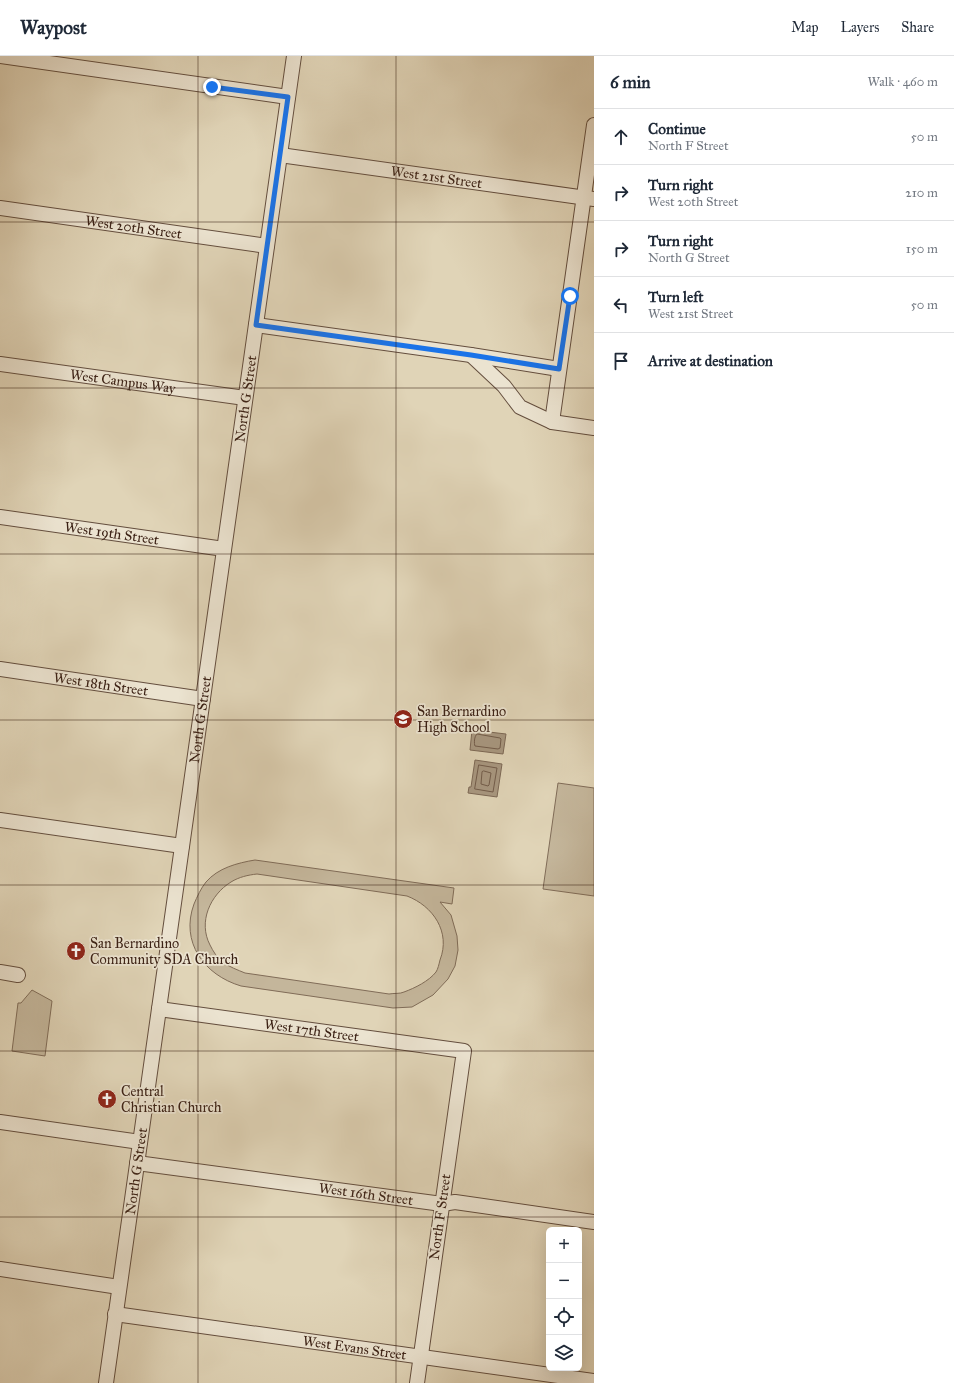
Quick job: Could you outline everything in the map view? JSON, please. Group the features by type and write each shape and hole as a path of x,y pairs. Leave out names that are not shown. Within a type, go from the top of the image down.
{"street":[{"path":"0,56 288,97"},
{"name":"North G Street","path":"106,1383 294,56"},
{"path":"552,422 559,369 589,198 594,126"},
{"name":"West 21st Street","path":"280,155 589,198"},
{"name":"West 20th Street","path":"0,208 267,246"},
{"path":"256,325 471,355 559,369"},
{"path":"471,355 504,386 520,407 552,422 594,428"},
{"name":"West Campus Way","path":"0,364 245,398"},
{"name":"West 19th Street","path":"0,517 224,549"},
{"name":"West 18th Street","path":"0,669 203,699"},
{"path":"0,820 182,846"},
{"path":"0,972 18,975"},
{"name":"West 17th Street","path":"159,1009 464,1051"},
{"name":"North F Street","path":"417,1383 464,1051"},
{"path":"0,1122 140,1142"},
{"name":"West 16th Street","path":"137,1163 442,1204 455,1202 594,1222"},
{"path":"0,1269 119,1286"},
{"name":"West Evans Street","path":"115,1314 594,1381"}],"shaded area":[{"path":"558,783 594,788 594,896 543,889"},
{"path":"255,860 454,888 452,904 440,902 451,915 457,936 458,950 455,966 448,979 433,995 412,1007 393,1008 241,986 216,974 198,955 193,944 190,931 190,918 194,904 204,884 216,873 228,867","holes":["257,874 407,896 425,906 432,913 441,930 443,950 436,972 426,981 401,993 389,994 245,973 228,965 215,954 210,945 205,927 208,910 217,894 231,882 250,875"]},
{"path":"32,990 52,1001 45,1056 12,1051 18,1003 21,1003"}],"water":[{"path":"472,730 506,734 503,754 470,750"},
{"path":"475,760 502,764 497,797 468,793 469,787 471,787"}],"place":[{"name":"San Bernardino High School","path":"403,719"},
{"name":"San Bernardino Community SDA Church","path":"76,951"},
{"name":"Central Christian Church","path":"107,1099"}],"route":[{"path":"212,87 288,97 256,325 471,355 559,369 570,296"}]}
